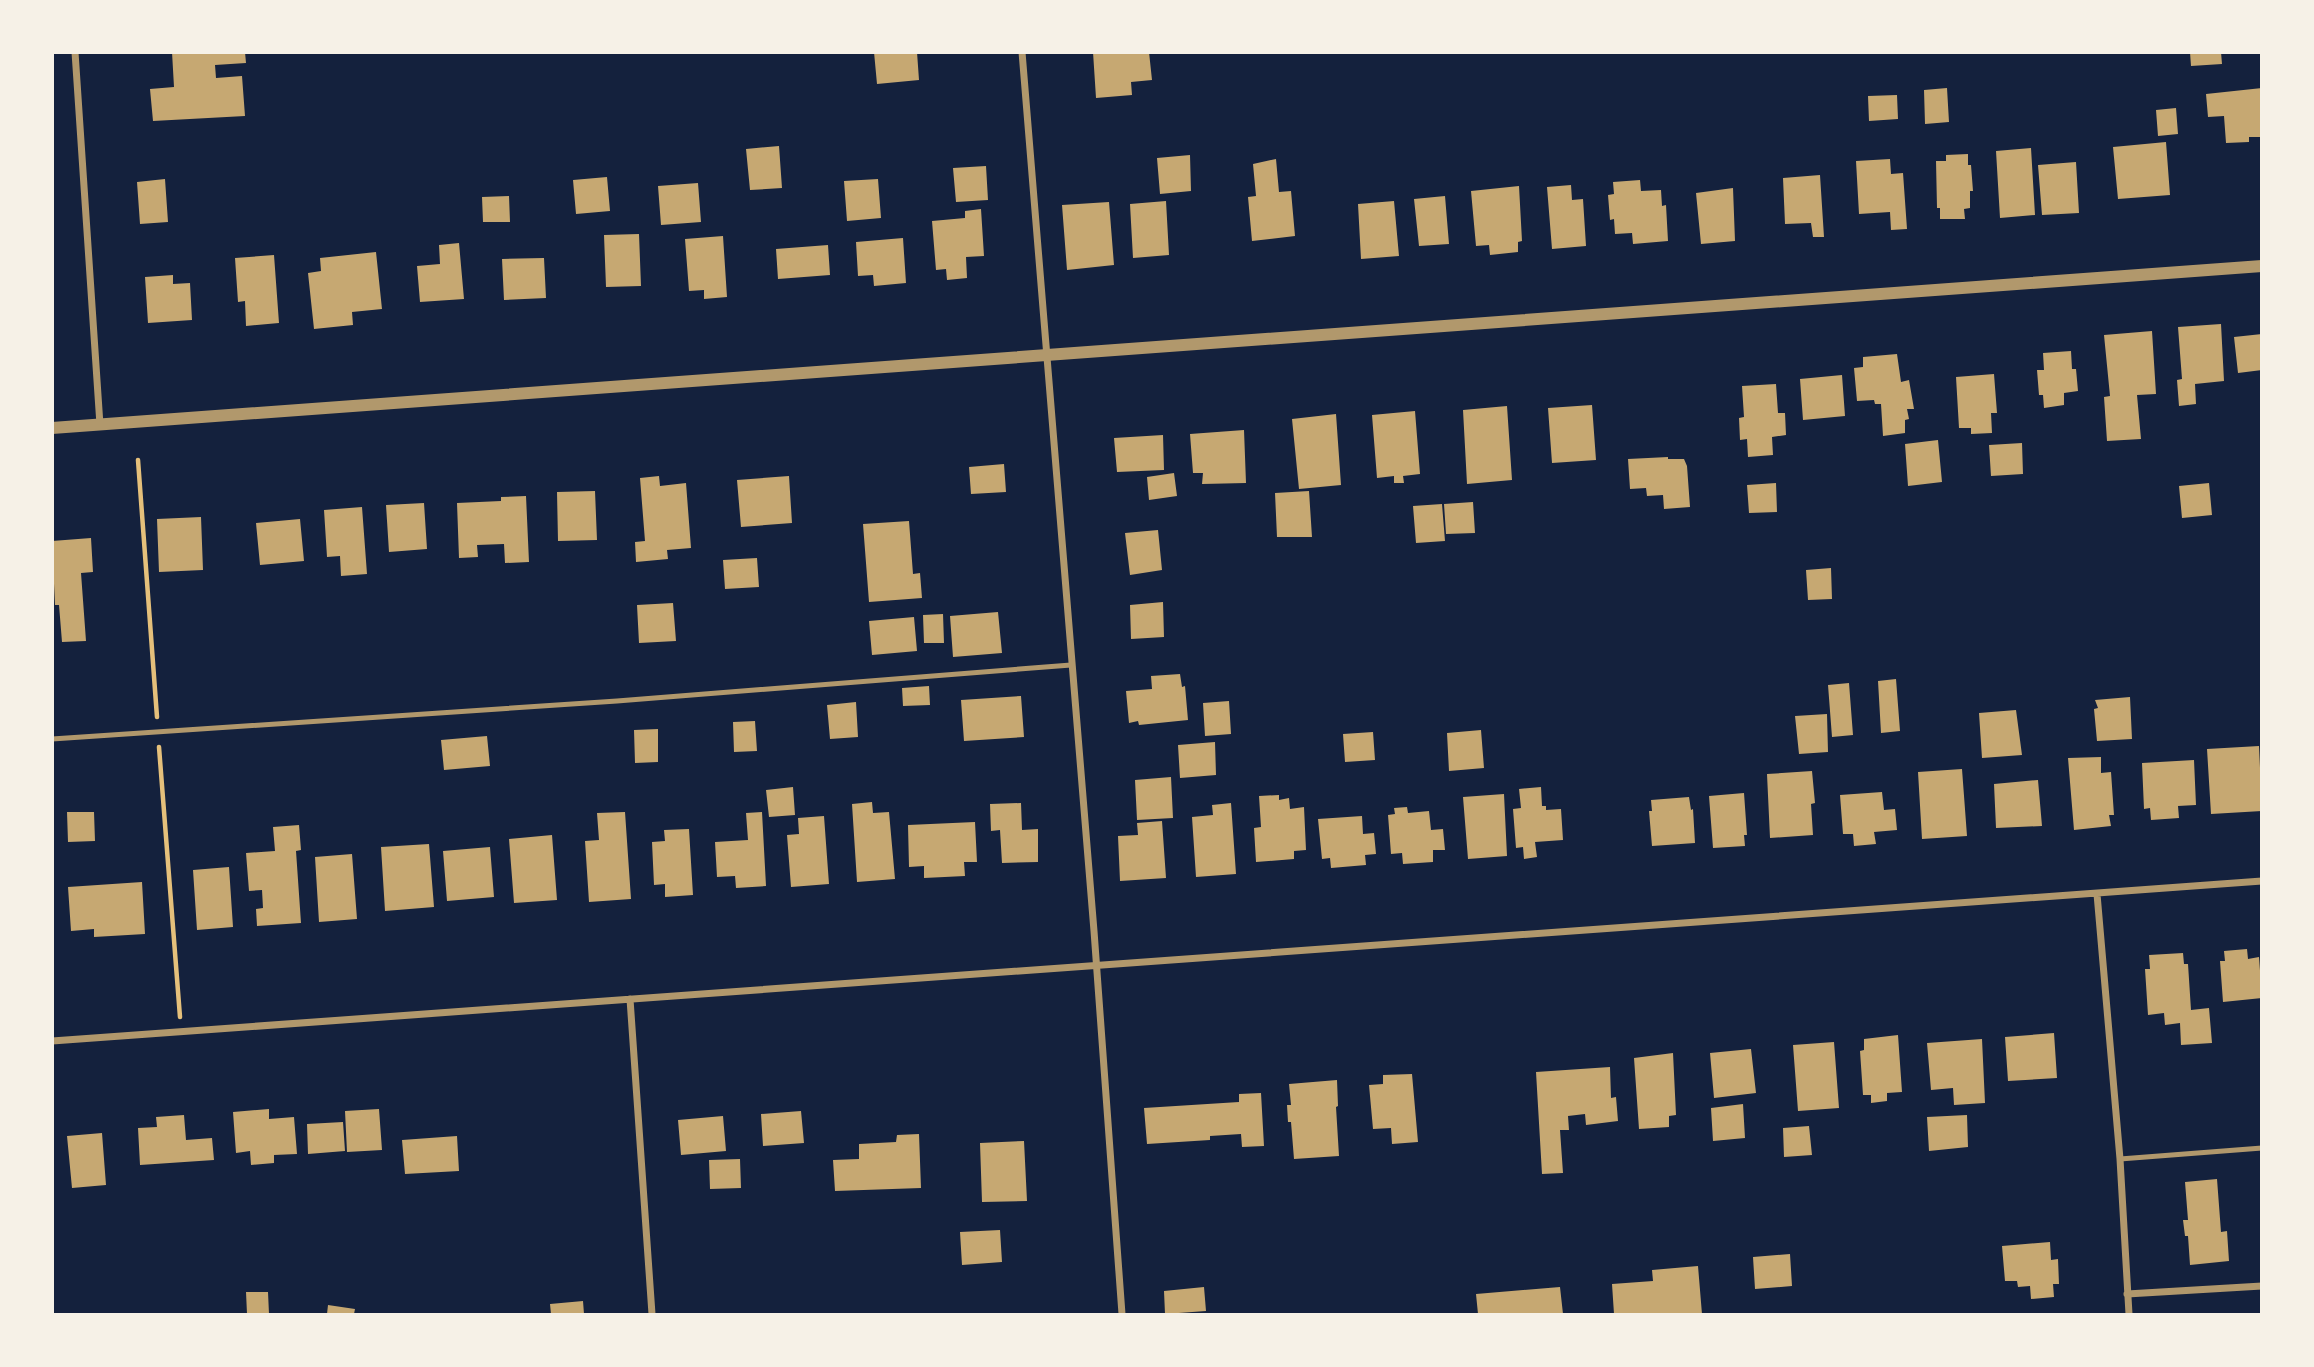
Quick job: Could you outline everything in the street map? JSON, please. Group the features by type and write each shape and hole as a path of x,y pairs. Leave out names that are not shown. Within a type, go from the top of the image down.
{"street":[{"path":"75,52 100,425"},
{"path":"1022,52 1122,1314"},
{"path":"52,428 2262,266"},
{"path":"52,1041 2262,881"},
{"path":"2097,894 2120,1160 2129,1314"},
{"path":"630,999 652,1314"},
{"path":"2127,1294 2262,1286"}],"lane":[{"path":"52,740 617,701 1071,665"},
{"path":"2120,1160 2262,1148"}],"building":[{"path":"172,52 245,52 246,63 215,65 216,78 242,76 245,116 153,121 150,89 174,87"},
{"path":"874,52 917,52 919,80 877,84"},
{"path":"1093,52 1149,52 1152,80 1131,82 1132,95 1096,98"},
{"path":"2190,52 2221,52 2222,64 2191,66"},
{"path":"1947,88 1949,122 1925,124 1924,90"},
{"path":"2262,88 2262,137 2249,137 2249,142 2226,143 2224,116 2208,117 2206,94"},
{"path":"1897,95 1898,119 1869,121 1868,96"},
{"path":"2176,108 2178,134 2158,136 2156,110"},
{"path":"2166,142 2170,195 2118,199 2113,147"},
{"path":"779,146 782,188 750,190 746,149"},
{"path":"2031,148 2035,215 2000,218 1996,151"},
{"path":"1968,154 1973,191 1970,191 1970,208 1964,209 1965,219 1940,219 1940,208 1937,208 1936,161 1946,161 1946,155"},
{"path":"1190,155 1191,191 1160,194 1157,158"},
{"path":"1276,159 1279,192 1291,191 1295,236 1252,241 1248,197 1256,196 1253,164"},
{"path":"1890,159 1891,174 1903,173 1907,229 1891,230 1890,212 1859,214 1856,161"},
{"path":"2076,162 2079,213 2042,215 2038,165"},
{"path":"986,166 988,200 956,202 953,168"},
{"path":"1820,175 1824,237 1813,237 1811,223 1785,224 1783,178"},
{"path":"607,177 610,211 576,214 573,180"},
{"path":"165,179 168,222 140,224 137,182"},
{"path":"878,179 881,218 847,221 844,181"},
{"path":"1640,180 1641,191 1661,190 1662,206 1666,205 1668,241 1633,244 1632,233 1615,234 1614,219 1610,220 1608,195 1614,194 1613,182"},
{"path":"698,183 701,222 661,225 658,186"},
{"path":"1571,185 1572,200 1583,199 1586,246 1552,249 1547,187"},
{"path":"1519,186 1522,241 1518,242 1518,252 1490,255 1489,245 1476,246 1471,191"},
{"path":"1733,188 1735,241 1701,244 1696,193"},
{"path":"509,196 510,222 483,222 482,197"},
{"path":"1445,196 1449,244 1419,246 1414,199"},
{"path":"1166,201 1169,255 1133,258 1130,204"},
{"path":"1394,201 1399,256 1361,259 1358,204"},
{"path":"1109,202 1114,265 1067,270 1062,205"},
{"path":"981,209 984,256 966,257 967,278 947,280 946,269 936,270 932,221 965,218 965,211"},
{"path":"639,234 641,286 606,287 604,235"},
{"path":"723,236 727,297 704,299 704,290 689,291 685,239"},
{"path":"903,238 906,283 874,286 873,275 858,276 856,242"},
{"path":"459,243 464,299 420,302 417,266 440,264 439,245"},
{"path":"828,245 830,275 778,279 776,249"},
{"path":"376,252 382,309 352,312 353,325 314,329 308,273 321,271 320,258"},
{"path":"274,255 279,323 246,326 245,301 238,302 235,258"},
{"path":"544,258 546,298 504,300 502,259"},
{"path":"173,275 173,284 190,283 192,320 148,323 145,277"},
{"path":"2221,324 2224,381 2195,384 2196,404 2179,406 2177,380 2182,379 2178,327"},
{"path":"2152,331 2156,394 2137,395 2141,439 2107,441 2104,397 2110,396 2104,335"},
{"path":"2262,334 2262,370 2238,373 2234,337"},
{"path":"2071,351 2072,369 2076,369 2078,391 2064,393 2064,405 2044,408 2043,395 2039,395 2037,370 2044,370 2043,353"},
{"path":"1897,354 1901,382 1909,380 1914,409 1907,409 1909,419 1905,420 1905,433 1883,436 1881,404 1875,404 1874,400 1857,401 1854,368 1863,367 1863,357"},
{"path":"1994,374 1997,413 1991,413 1992,433 1971,434 1971,428 1959,428 1956,377"},
{"path":"1842,375 1845,416 1803,420 1800,379"},
{"path":"1776,384 1778,413 1785,413 1786,435 1772,437 1773,455 1748,457 1747,439 1740,440 1739,418 1744,417 1742,386"},
{"path":"1592,405 1596,460 1552,463 1548,408"},
{"path":"1507,406 1512,480 1467,484 1463,410"},
{"path":"1415,411 1420,474 1403,476 1404,483 1394,483 1394,476 1377,478 1372,415"},
{"path":"1336,414 1341,485 1299,489 1292,419"},
{"path":"1244,430 1246,483 1202,484 1203,473 1193,473 1190,434"},
{"path":"1163,435 1164,470 1117,472 1114,438"},
{"path":"1938,440 1942,482 1908,486 1905,444"},
{"path":"2022,443 2023,474 1991,476 1989,445"},
{"path":"1628,459 1684,459 1687,466 1690,507 1664,509 1663,495 1647,496 1646,488 1630,489"},
{"path":"1004,464 1006,492 971,494 969,467"},
{"path":"1174,473 1177,496 1149,500 1147,477"},
{"path":"659,476 660,486 686,483 691,548 667,550 668,559 636,562 635,542 645,541 640,478"},
{"path":"789,476 792,523 741,527 737,480"},
{"path":"1776,483 1777,512 1749,513 1747,485"},
{"path":"2209,483 2212,515 2182,518 2179,486"},
{"path":"595,491 597,540 558,541 557,492"},
{"path":"1309,491 1312,537 1277,537 1275,493"},
{"path":"526,496 529,562 505,563 504,544 477,545 478,557 459,558 457,503 501,501 501,497"},
{"path":"1473,502 1475,533 1446,534 1444,504"},
{"path":"424,503 427,549 389,552 386,505"},
{"path":"1442,504 1445,541 1416,543 1413,506"},
{"path":"362,507 367,574 341,576 340,556 327,557 324,510"},
{"path":"201,517 203,570 159,572 157,519"},
{"path":"300,519 304,561 260,565 256,523"},
{"path":"909,521 913,574 920,573 922,598 869,602 863,524"},
{"path":"1158,530 1162,570 1130,575 1125,533"},
{"path":"91,538 93,572 81,573 86,641 62,642 59,605 55,605 52,541"},
{"path":"757,558 759,587 725,589 723,560"},
{"path":"1831,568 1832,599 1808,600 1806,570"},
{"path":"1163,602 1164,637 1131,639 1130,605"},
{"path":"673,603 676,641 639,643 637,605"},
{"path":"998,612 1002,653 953,657 950,616"},
{"path":"943,614 944,643 924,643 923,615"},
{"path":"914,617 917,651 872,655 869,621"},
{"path":"1180,674 1182,687 1185,686 1188,720 1139,725 1138,721 1129,723 1126,691 1152,689 1151,676"},
{"path":"1896,679 1900,731 1881,733 1878,681"},
{"path":"1849,683 1853,735 1832,737 1828,685"},
{"path":"929,686 930,705 903,706 902,688"},
{"path":"1021,696 1024,737 964,741 961,700"},
{"path":"2130,697 2132,739 2097,741 2094,709 2098,708 2095,700"},
{"path":"1229,701 1231,734 1205,736 1203,703"},
{"path":"856,702 858,737 830,739 827,705"},
{"path":"2016,710 2022,755 1982,758 1979,713"},
{"path":"1827,714 1828,752 1799,754 1795,716"},
{"path":"755,721 757,751 734,752 733,722"},
{"path":"658,729 658,762 635,763 634,730"},
{"path":"1481,730 1484,768 1449,771 1447,733"},
{"path":"1373,732 1375,760 1345,762 1343,734"},
{"path":"487,736 490,766 444,770 441,740"},
{"path":"1215,742 1216,775 1180,778 1178,745"},
{"path":"2259,746 2262,811 2211,814 2207,749"},
{"path":"2101,757 2101,773 2111,772 2114,815 2109,815 2111,826 2074,830 2068,758"},
{"path":"2194,760 2196,805 2178,806 2179,818 2151,820 2150,808 2144,809 2142,763"},
{"path":"1962,769 1967,836 1922,839 1918,772"},
{"path":"1812,771 1815,803 1811,804 1813,835 1770,838 1767,774"},
{"path":"1171,777 1173,818 1137,820 1135,780"},
{"path":"2038,780 2042,826 1996,828 1994,784"},
{"path":"793,787 795,815 769,817 766,790"},
{"path":"1541,787 1542,806 1546,806 1546,810 1561,809 1563,840 1535,842 1537,857 1524,859 1523,847 1516,848 1513,809 1521,808 1519,789"},
{"path":"1882,792 1884,810 1895,809 1897,830 1874,832 1876,844 1854,846 1853,834 1843,834 1840,795"},
{"path":"1744,793 1747,835 1744,835 1745,846 1713,848 1709,796"},
{"path":"1504,794 1507,856 1468,859 1463,797"},
{"path":"1279,795 1279,800 1289,798 1290,809 1304,807 1306,850 1294,851 1294,859 1256,862 1254,828 1261,827 1259,796"},
{"path":"1689,797 1691,810 1693,809 1695,843 1652,846 1649,811 1652,811 1651,800"},
{"path":"872,802 873,813 889,812 895,879 857,882 852,804"},
{"path":"1021,803 1022,830 1038,829 1038,862 1002,863 1000,830 991,831 990,804"},
{"path":"1231,803 1236,874 1196,877 1192,817 1213,815 1212,805"},
{"path":"1407,807 1408,813 1429,811 1431,830 1443,829 1445,850 1433,850 1433,862 1403,864 1402,853 1391,854 1388,815 1395,814 1394,808"},
{"path":"67,812 94,812 95,841 68,842"},
{"path":"625,812 631,899 589,902 585,841 599,840 597,813"},
{"path":"762,812 766,886 736,888 735,876 717,877 715,842 748,840 746,813"},
{"path":"824,816 829,884 791,887 787,835 799,834 798,818"},
{"path":"1362,816 1363,834 1374,833 1376,854 1365,855 1366,865 1331,868 1330,858 1322,859 1318,819"},
{"path":"1162,821 1166,878 1120,881 1118,836 1138,835 1137,823"},
{"path":"975,822 977,862 964,862 965,876 924,878 924,866 909,867 908,825"},
{"path":"299,825 301,850 296,851 301,923 257,926 256,909 263,908 262,890 249,891 246,853 275,851 273,827"},
{"path":"689,829 693,895 665,897 665,884 654,885 652,842 665,841 664,830"},
{"path":"552,835 557,900 514,903 509,839"},
{"path":"429,844 434,907 385,911 381,847"},
{"path":"490,847 494,897 447,901 443,851"},
{"path":"352,854 357,919 319,922 315,857"},
{"path":"229,867 233,927 197,930 193,870"},
{"path":"142,882 145,934 94,937 94,929 71,931 68,887"},
{"path":"2247,949 2248,959 2259,957 2262,998 2223,1002 2220,961 2225,961 2224,951"},
{"path":"2183,953 2184,964 2188,964 2191,1010 2209,1008 2212,1043 2181,1045 2180,1023 2165,1025 2164,1013 2148,1015 2145,969 2150,969 2149,955"},
{"path":"2054,1033 2057,1078 2008,1081 2005,1037"},
{"path":"1898,1035 1902,1092 1887,1093 1887,1101 1871,1103 1871,1095 1863,1095 1860,1051 1864,1050 1864,1039"},
{"path":"1982,1039 1985,1103 1954,1105 1953,1088 1931,1090 1927,1043"},
{"path":"1834,1042 1839,1108 1798,1111 1793,1045"},
{"path":"1751,1049 1756,1093 1714,1098 1710,1053"},
{"path":"1673,1053 1676,1115 1669,1116 1669,1127 1639,1129 1634,1058"},
{"path":"1610,1067 1611,1098 1616,1097 1618,1121 1586,1125 1585,1114 1568,1116 1569,1130 1560,1130 1563,1173 1542,1174 1536,1072"},
{"path":"1412,1074 1418,1142 1392,1144 1391,1128 1373,1129 1369,1085 1383,1084 1383,1075"},
{"path":"1337,1080 1339,1156 1294,1159 1291,1122 1288,1122 1287,1105 1291,1105 1289,1084"},
{"path":"1261,1093 1264,1146 1242,1147 1241,1134 1210,1136 1210,1140 1147,1144 1144,1108 1239,1102 1239,1094"},
{"path":"1743,1104 1745,1138 1713,1141 1711,1108"},
{"path":"269,1109 269,1119 294,1117 297,1154 274,1155 274,1163 251,1165 250,1151 236,1153 233,1112"},
{"path":"379,1109 382,1150 347,1152 345,1111"},
{"path":"801,1111 804,1143 763,1146 761,1114"},
{"path":"184,1115 186,1140 212,1138 214,1160 140,1165 138,1128 157,1127 156,1117"},
{"path":"1967,1115 1968,1147 1929,1151 1927,1117"},
{"path":"723,1116 726,1151 681,1155 678,1120"},
{"path":"343,1122 345,1151 308,1154 307,1124"},
{"path":"1809,1126 1812,1155 1784,1157 1783,1128"},
{"path":"102,1133 106,1185 72,1188 67,1136"},
{"path":"919,1134 921,1188 835,1191 833,1160 859,1159 859,1144 896,1142 897,1135"},
{"path":"457,1136 459,1171 405,1174 402,1140"},
{"path":"1024,1141 1027,1201 982,1202 980,1143"},
{"path":"740,1159 741,1188 710,1189 709,1160"},
{"path":"2217,1179 2221,1232 2227,1231 2229,1261 2190,1265 2188,1236 2185,1236 2183,1220 2188,1220 2185,1182"},
{"path":"1000,1230 1002,1262 962,1265 960,1232"},
{"path":"2050,1242 2051,1260 2058,1259 2059,1284 2053,1284 2054,1297 2031,1299 2030,1286 2018,1287 2017,1281 2005,1281 2002,1246"},
{"path":"1790,1254 1792,1286 1755,1289 1753,1257"},
{"path":"1698,1266 1702,1314 1614,1314 1612,1284 1653,1281 1652,1270"},
{"path":"1204,1287 1206,1311 1165,1314 1164,1291"},
{"path":"1560,1287 1563,1314 1478,1314 1476,1294"},
{"path":"246,1292 268,1292 269,1314 247,1314"},
{"path":"583,1301 584,1314 551,1314 550,1304"},
{"path":"328,1305 355,1309 354,1314 327,1314"}]}
